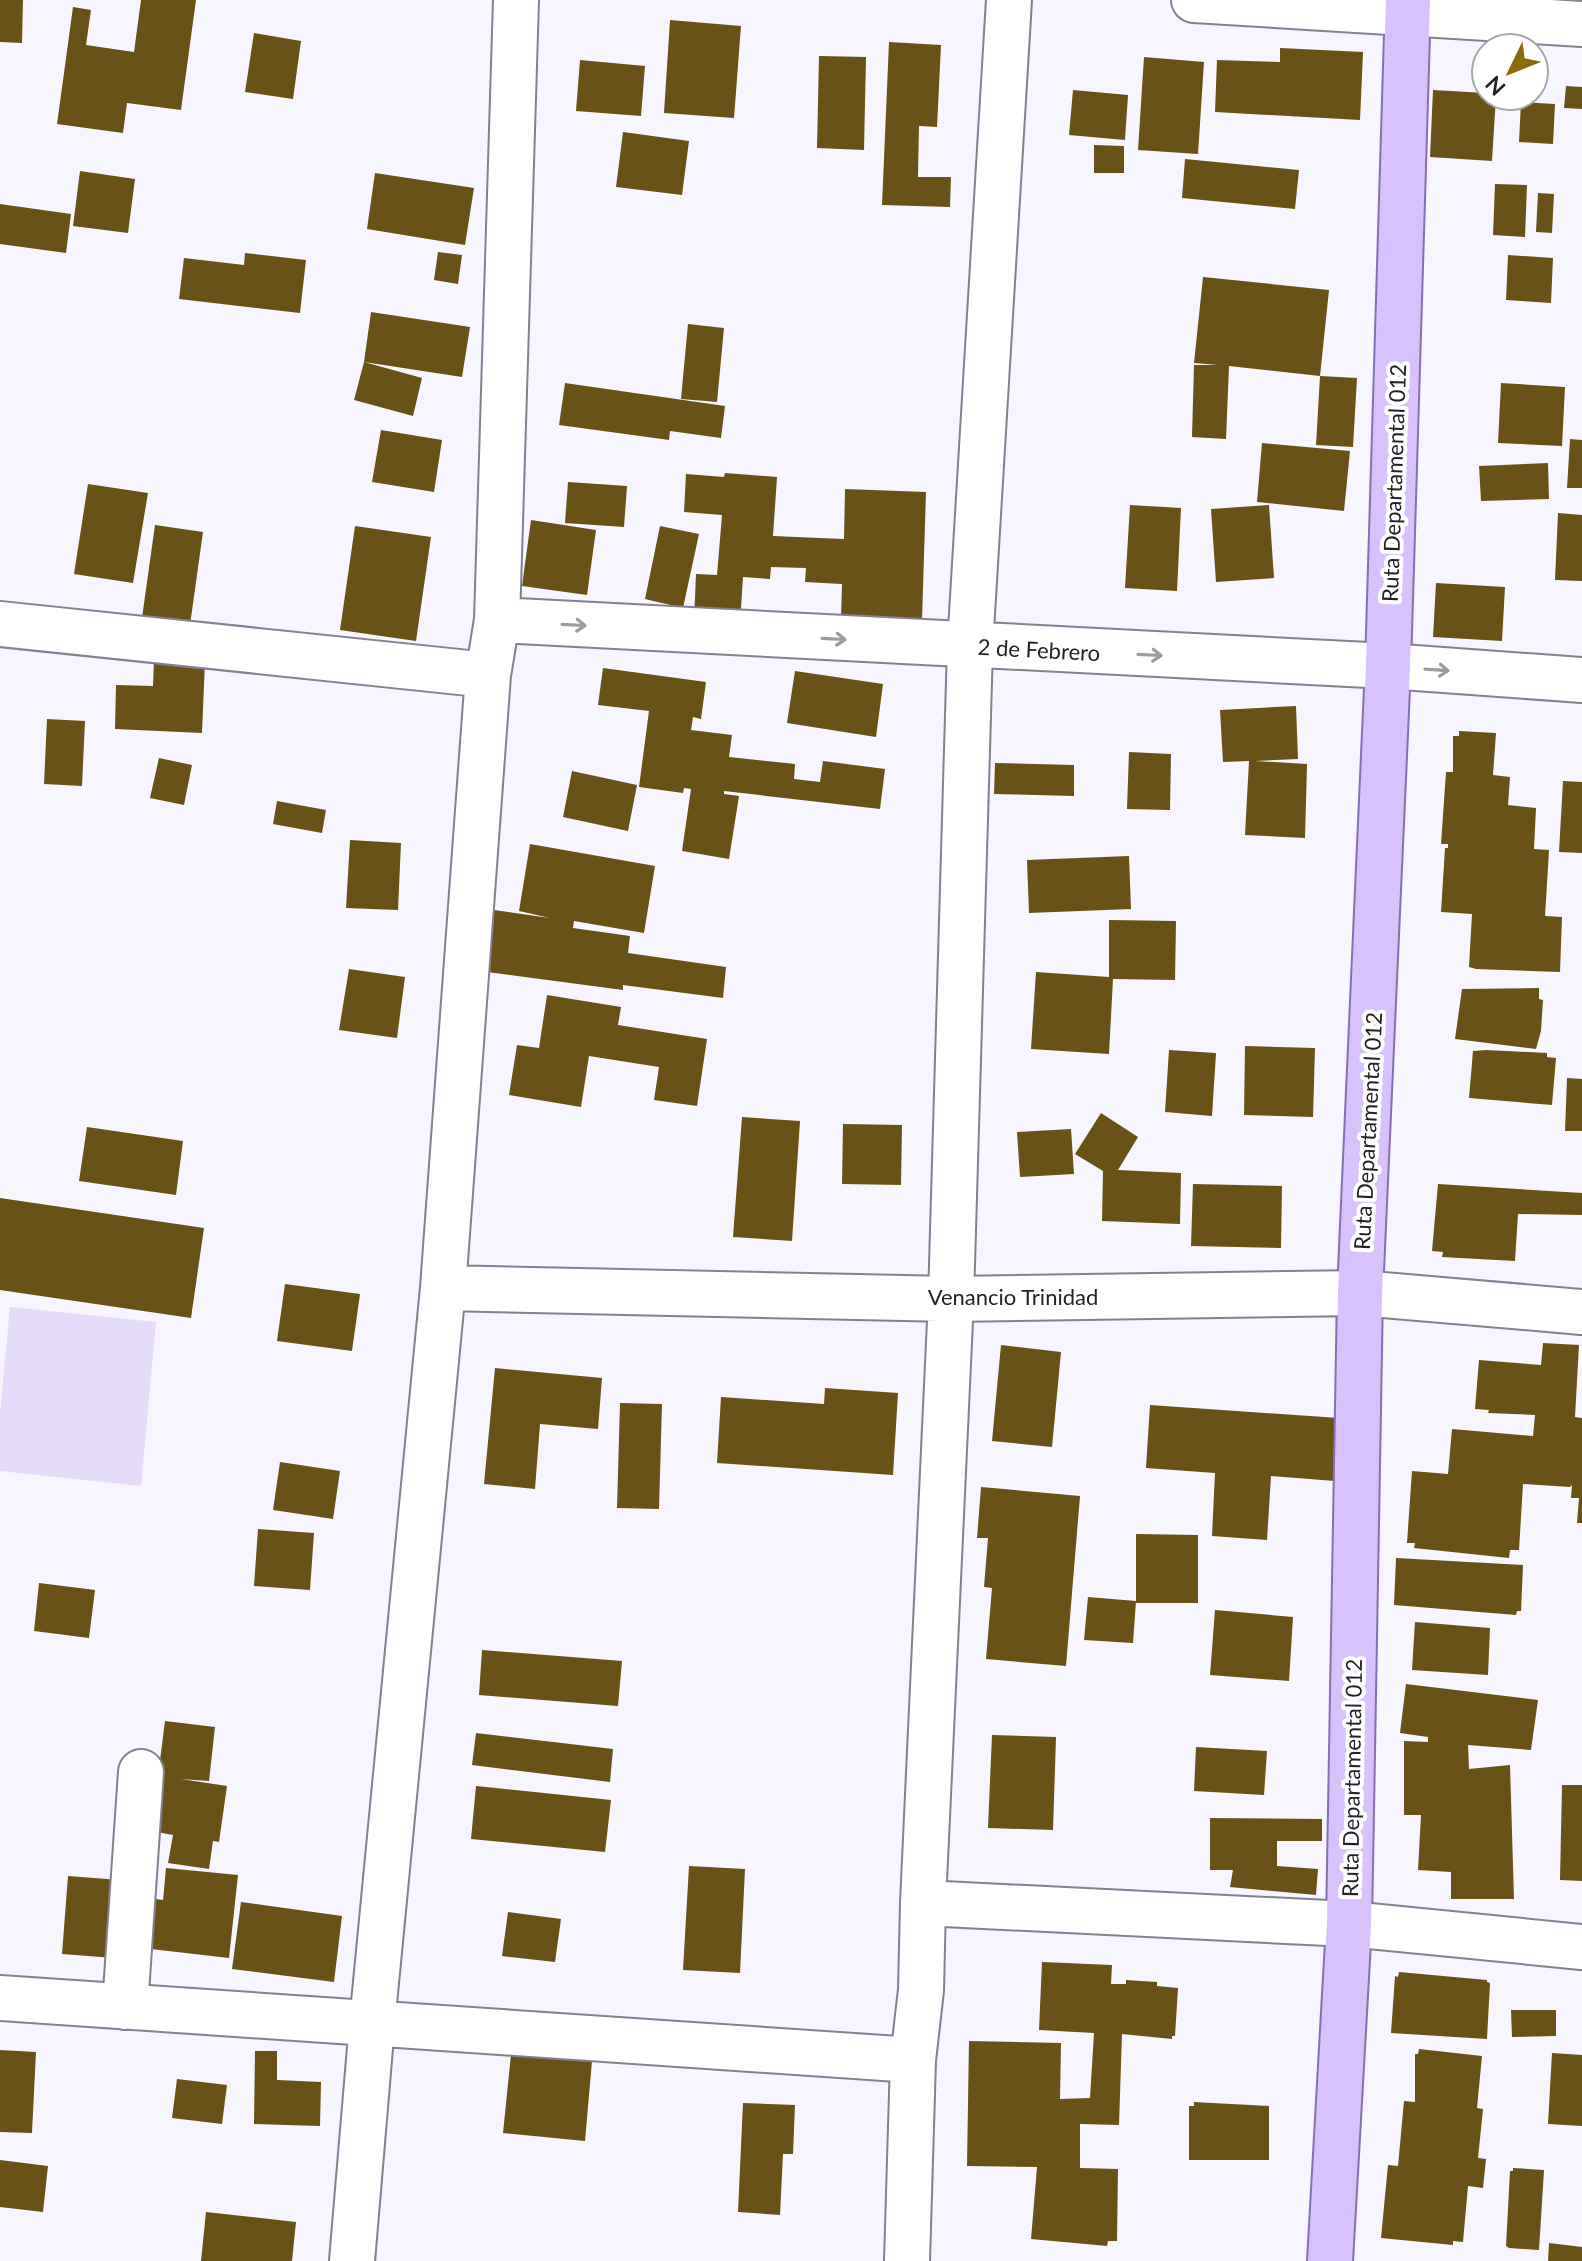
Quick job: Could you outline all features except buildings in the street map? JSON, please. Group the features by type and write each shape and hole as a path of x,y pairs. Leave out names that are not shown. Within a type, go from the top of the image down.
{"main road":[{"name":"Ruta Departamental 012","path":"1330,2261 1349,1924 1360,1293 1388,666 1408,7"}],"street":[{"path":"352,2261 443,1288 488,675 497,620 516,0"},
{"path":"907,2261 913,2060 921,1990 951,1299 970,647 1009,0"},
{"path":"1194,0 1408,7 1582,24"},
{"name":"2 de Febrero","path":"497,620 970,647 1388,666 1582,680"},
{"path":"0,624 488,675"},
{"name":"Venancio Trinidad","path":"443,1288 951,1299 1360,1293 1582,1312"},
{"path":"125,2007 141,1772"},
{"path":"923,1903 1349,1924 1582,1947"},
{"path":"0,1998 913,2060"}],"shaded area":[{"path":"10,1307 156,1322 141,1486 0,1471 0,1413"}]}
